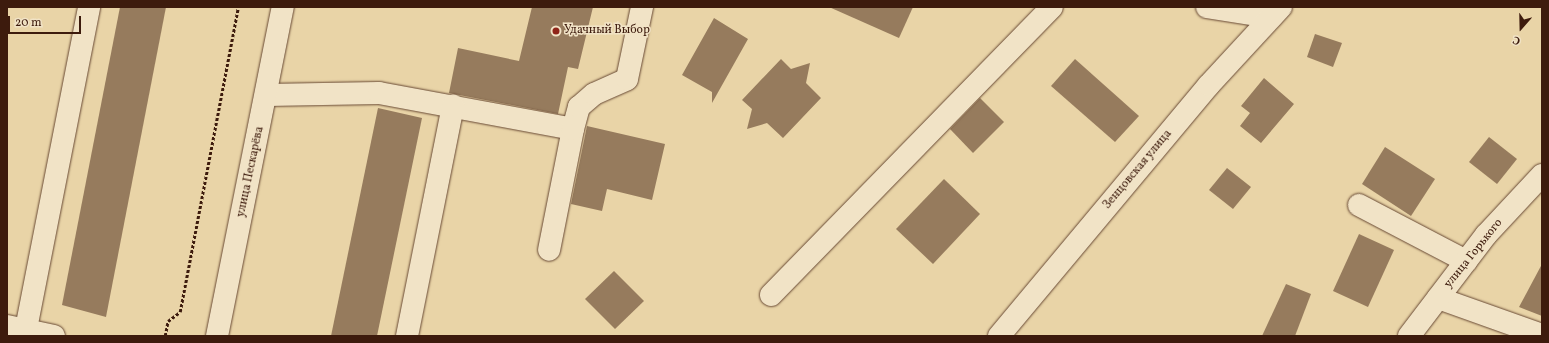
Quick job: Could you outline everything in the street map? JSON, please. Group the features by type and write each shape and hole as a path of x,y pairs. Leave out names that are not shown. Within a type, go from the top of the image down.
{"street":[{"path":"54,336 16,328 89,7"},
{"name":"улица Пескарёва","path":"217,336 267,95 283,7"},
{"path":"550,250 573,129 579,107 594,94 628,79 642,7"},
{"path":"771,295 1052,7"},
{"path":"1207,7 1276,12"},
{"name":"Зенцовская улица","path":"999,336 1209,85 1276,12"},
{"path":"267,95 379,93 573,129"},
{"path":"407,336 453,106"},
{"name":"улица Горького","path":"1409,336 1466,261 1542,175"},
{"path":"1359,205 1466,261"},
{"path":"1438,298 1542,335"}],"path":[{"path":"165,336 168,321 180,312 238,7"}],"building":[{"path":"120,7 166,7 106,317 62,305"},
{"path":"532,7 593,7 578,69 568,67 558,114 449,93 458,48 519,61"},
{"path":"829,7 913,7 899,38"},
{"path":"714,18 748,39 712,103 712,92 682,75"},
{"path":"1315,34 1342,43 1333,67 1307,57"},
{"path":"781,59 791,69 810,63 806,83 821,98 783,138 767,123 747,129 752,109 742,100"},
{"path":"1075,59 1139,116 1115,142 1051,86"},
{"path":"1264,78 1294,104 1261,143 1240,126 1250,113 1241,106"},
{"path":"980,98 1004,122 973,153 950,129"},
{"path":"378,108 422,118 377,336 331,336"},
{"path":"587,126 665,144 652,200 607,189 602,211 571,204"},
{"path":"1489,137 1517,159 1497,184 1469,162"},
{"path":"1385,147 1435,179 1411,216 1362,184"},
{"path":"1227,168 1251,187 1233,209 1209,190"},
{"path":"944,179 980,214 933,264 896,229"},
{"path":"1359,234 1394,250 1368,307 1333,291"},
{"path":"1542,264 1542,316 1519,307"},
{"path":"614,271 644,301 615,329 585,299"},
{"path":"1286,284 1311,294 1295,336 1262,336"}],"place":[{"name":"Удачный Выбор","path":"556,31"}]}
